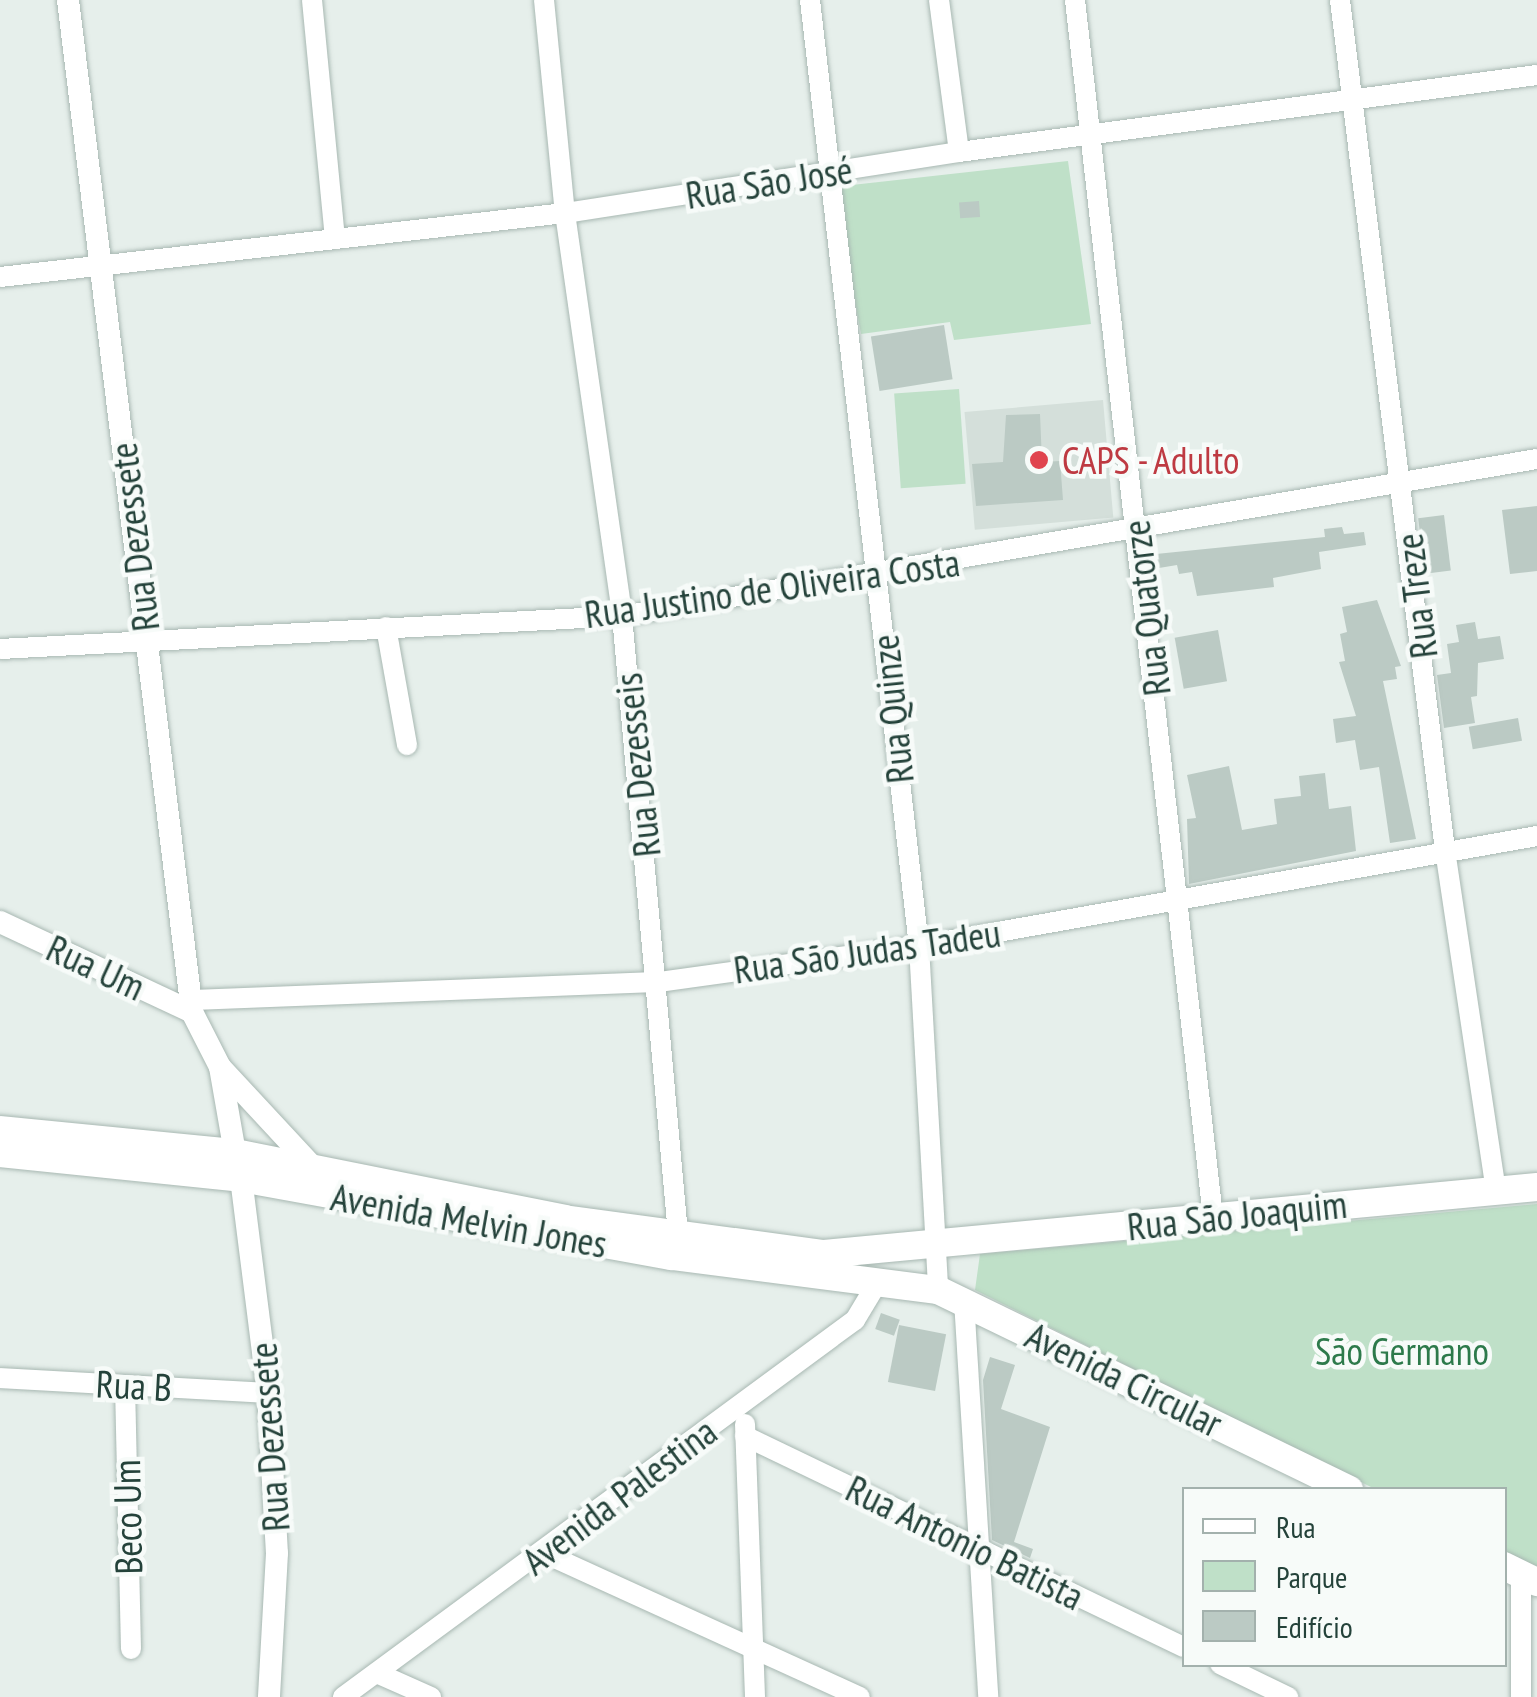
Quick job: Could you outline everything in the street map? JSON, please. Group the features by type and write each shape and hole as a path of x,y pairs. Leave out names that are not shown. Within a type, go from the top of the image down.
{"main road":[{"name":"Avenida Melvin Jones","path":"0,1130 238,1166 672,1256 879,1280 951,1295"},
{"name":"Avenida Melvin Jones","path":"0,1152 238,1166 312,1166 564,1219 824,1254 938,1246"},
{"name":"Rua São Joaquim","path":"938,1246 1537,1187"},
{"name":"Avenida Circular","path":"951,1295 1342,1487"}],"street":[{"name":"Rua Dezessete","path":"68,0 191,1006 220,1067 238,1166 268,1393 279,1584 269,1697"},
{"path":"312,0 335,238"},
{"name":"Rua Dezesseis","path":"544,0 566,213 622,616 659,982 678,1234"},
{"name":"Rua Quinze","path":"810,0 919,946 938,1246"},
{"path":"939,0 959,152"},
{"name":"Rua Quatorze","path":"1076,0 1087,134 1182,902 1213,1217"},
{"name":"Rua Treze","path":"1340,0 1446,850 1496,1190"},
{"name":"Rua São José","path":"0,277 566,213 959,152 1537,76"},
{"name":"Rua Justino de Oliveira Costa","path":"0,649 622,616 1537,459"},
{"path":"386,627 407,744"},
{"name":"Rua São Judas Tadeu","path":"191,1006 659,982 919,946 1537,836"},
{"name":"Rua Um","path":"0,922 191,1006"},
{"name":"Rua Dezessete","path":"220,1067 312,1166"},
{"path":"938,1246 951,1295 988,1697"},
{"name":"Avenida Palestina","path":"343,1697 544,1554 855,1320 879,1280"},
{"name":"Rua B","path":"0,1378 268,1393"},
{"name":"Beco Um","path":"125,1385 132,1649"},
{"path":"744,1403 756,1697"},
{"name":"Rua Antonio Batista","path":"745,1436 1182,1647"},
{"path":"544,1554 860,1697"},
{"path":"1521,1574 1521,1697"},
{"path":"1226,1667 1288,1697"},
{"path":"379,1674 432,1697"}],"shaded area":[{"name":"CAPS - Adulto","path":"1103,400 1113,518 975,530 965,412"}],"green space":[{"path":"1068,161 1091,324 954,340 950,322 861,334 834,187"},
{"path":"959,389 966,484 901,488 894,394"},
{"name":"São Germano","path":"1537,1204 1537,1571 1507,1555 1507,1487 1371,1487 975,1290 980,1254"}],"building":[{"path":"979,201 980,217 960,218 959,202"},
{"path":"944,325 953,379 880,391 871,337"},
{"path":"1040,414 1042,462 1060,461 1063,500 976,506 972,464 1003,462 1006,415"},
{"path":"1537,506 1537,571 1510,574 1502,510"},
{"path":"1444,515 1451,571 1425,574 1418,518"},
{"path":"1342,527 1344,534 1364,532 1366,545 1319,552 1321,569 1273,578 1274,587 1197,596 1192,572 1179,574 1177,565 1159,568 1156,554 1325,537 1324,529"},
{"path":"1377,600 1401,666 1395,667 1397,679 1383,681 1416,839 1390,843 1379,767 1360,770 1355,740 1336,743 1333,719 1356,716 1339,662 1345,661 1340,634 1347,632 1342,607"},
{"path":"1475,622 1478,639 1500,636 1504,659 1478,663 1477,696 1471,697 1475,723 1444,728 1437,675 1451,673 1447,644 1459,642 1456,625"},
{"path":"1218,630 1227,681 1184,689 1175,638"},
{"path":"1518,718 1522,741 1473,749 1469,727"},
{"path":"1229,766 1242,830 1277,824 1274,799 1301,796 1299,776 1325,773 1329,809 1351,806 1356,851 1189,884 1187,819 1196,818 1187,775"},
{"path":"881,1313 900,1320 894,1336 875,1329"},
{"path":"899,1325 946,1334 935,1391 888,1382"},
{"path":"990,1357 1015,1365 1001,1409 1050,1427 1014,1542 1033,1549 1030,1558 992,1540 983,1380"}],"place":[{"name":"CAPS - Adulto","path":"1039,460"}]}
